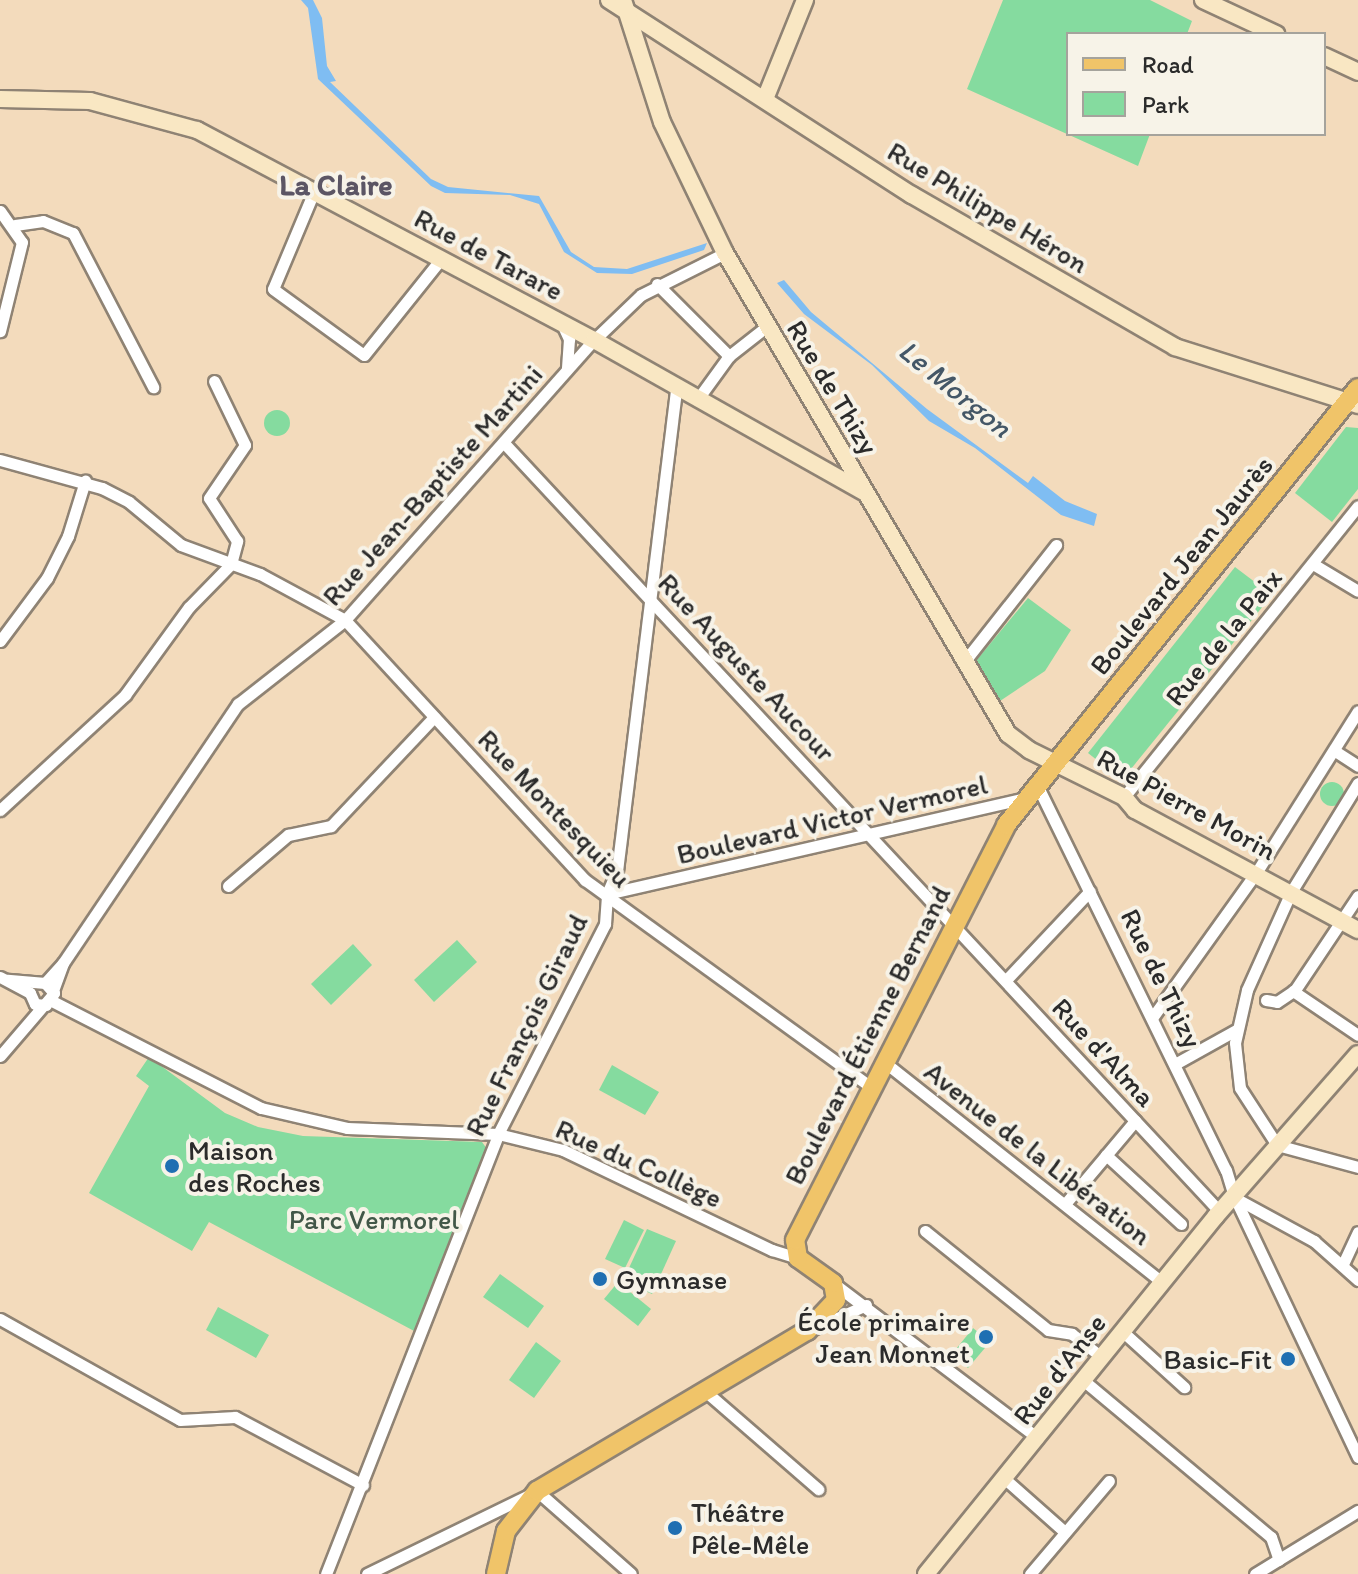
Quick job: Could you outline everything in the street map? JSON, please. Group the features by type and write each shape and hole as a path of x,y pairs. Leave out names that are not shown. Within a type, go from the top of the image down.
{"main road":[{"path":"765,99 805,0"},
{"path":"1203,0 1272,32"},
{"name":"Rue Philippe Héron","path":"619,2 912,195 1175,347 1355,398"},
{"name":"Rue de Thizy","path":"619,2 662,122 725,253 766,327 1008,734 1056,763"},
{"path":"638,48 656,37 672,38"},
{"path":"1326,57 1358,72"},
{"name":"Rue de Tarare","path":"0,99 103,103 197,130 315,189 594,340 864,492"},
{"path":"1355,398 1358,421"},
{"name":"Boulevard Jean Jaurès","path":"1037,785 1355,398"},
{"path":"803,458 819,459 827,452 832,437"},
{"name":"Rue Pierre Morin","path":"1056,763 1124,797 1135,810 1341,917 1358,930"},
{"name":"Boulevard Étienne Bernand","path":"798,1258 795,1240 883,1061 1023,799 1037,785"},
{"name":"Rue d'Anse","path":"926,1574 1220,1212 1358,1054"},
{"path":"496,1574 510,1525 537,1491 807,1331 833,1304 838,1294 833,1283 798,1258"}],"street":[{"path":"315,189 273,283 280,297 364,355 441,259"},
{"path":"0,211 15,225 21,258 0,331"},
{"path":"15,225 43,221 73,233 153,387"},
{"name":"Rue Jean-Baptiste Martini","path":"0,1056 26,1023 42,994 238,704 345,620 594,340 657,284 725,253"},
{"path":"657,284 729,356"},
{"name":"Rue Jean-Baptiste Martini","path":"562,323 569,339 566,371"},
{"path":"697,400 729,356 766,327"},
{"path":"0,810 125,695 189,607 231,564 237,541 209,498 245,445 214,381"},
{"name":"Rue François Giraud","path":"330,1571 498,1134 597,943 608,911 607,894 617,871 676,388"},
{"name":"Rue Auguste Aucour","path":"504,443 954,924"},
{"path":"0,460 85,481 129,502 181,545 231,564 345,620"},
{"path":"0,641 47,578 68,536 85,481"},
{"name":"Rue de la Paix","path":"1124,797 1358,506"},
{"path":"964,662 1056,545"},
{"path":"1313,564 1358,591"},
{"name":"Rue Montesquieu","path":"345,620 585,880 607,894 624,912 871,1087"},
{"path":"1152,1018 1256,873 1358,711"},
{"path":"228,886 288,835 338,820 434,717"},
{"path":"1335,751 1358,766"},
{"path":"1358,783 1291,892 1247,990 1236,1030 1235,1074 1277,1145 1358,1167"},
{"name":"Rue de Thizy","path":"1037,785 1175,1064 1358,1457"},
{"name":"Boulevard Victor Vermorel","path":"607,894 873,836 1023,799"},
{"path":"1006,980 1090,891"},
{"path":"1266,1000 1277,1002 1293,991 1358,896"},
{"name":"Rue d'Alma","path":"954,924 1220,1212"},
{"name":"Rue du Collège","path":"4,978 42,994 209,1083 291,1118 369,1130 498,1134 563,1150 772,1250 798,1258"},
{"path":"1293,991 1358,1035"},
{"path":"1175,1064 1236,1030"},
{"name":"Avenue de la Libération","path":"883,1061 1163,1283"},
{"path":"1065,1204 1135,1121"},
{"path":"1106,1155 1181,1224"},
{"path":"1234,1196 1314,1241 1358,1280"},
{"path":"925,1231 1048,1330 1072,1334 1101,1357"},
{"path":"1343,1264 1358,1232"},
{"path":"833,1283 1038,1438"},
{"path":"807,1331 866,1305"},
{"path":"0,1319 180,1420 235,1417 363,1485"},
{"path":"1122,1331 1184,1387"},
{"path":"1083,1380 1271,1537 1279,1560"},
{"path":"705,1391 818,1489"},
{"path":"1346,1433 1358,1423"},
{"path":"1005,1479 1065,1532"},
{"path":"1030,1574 1109,1481"},
{"path":"367,1574 537,1491 631,1574"},
{"path":"1255,1574 1358,1511"},
{"path":"1269,1574 1358,1517"},
{"path":"476,1520 510,1525"}],"green space":[{"path":"1003,0 1150,0 1192,21 1188,32 1066,32 1066,134 967,89"},
{"path":"1071,136 1149,136 1138,166"},
{"path":"277,410 286,414 290,423 286,432 277,436 268,432 264,423 268,414"},
{"path":"1346,427 1358,428 1358,489 1332,522 1295,493"},
{"path":"1235,567 1272,595 1122,780 1088,753"},
{"path":"1028,598 1071,630 1045,671 1000,701 975,662"},
{"path":"1332,782 1341,785 1344,794 1341,803 1332,806 1323,803 1320,794 1323,785"},
{"path":"457,940 477,962 434,1002 414,980"},
{"path":"353,944 372,965 331,1005 311,984"},
{"name":"Parc Vermorel","path":"149,1057 225,1113 258,1127 303,1136 482,1142 487,1149 416,1332 209,1222 192,1251 89,1193 149,1086 136,1076"},
{"path":"612,1065 659,1092 645,1115 599,1090"},
{"path":"624,1220 644,1230 625,1268 605,1259"},
{"path":"647,1229 676,1241 652,1294 623,1281"},
{"path":"500,1274 544,1306 528,1328 483,1297"},
{"path":"618,1282 651,1309 638,1326 604,1299"},
{"path":"218,1307 269,1335 256,1358 206,1330"},
{"path":"973,1328 990,1342 968,1368 952,1354"},
{"path":"536,1342 561,1361 534,1398 509,1380"}],"water":[{"path":"301,0 313,0 322,18 327,66 336,81 330,82 431,179 448,187 539,196 571,252 594,267 627,269 707,243 704,250 632,274 597,273 564,252 539,204 510,195 445,193 431,186 318,79 308,8"},
{"path":"784,280 811,312 927,409 1028,483 1033,476 1065,501 1097,514 1094,526 1061,515 975,448 929,421 872,365 804,314 777,283"}],"place":[{"name":"Maison des Roches","path":"172,1166"},
{"name":"Gymnase","path":"600,1279"},
{"name":"École primaire Jean Monnet","path":"986,1337"},
{"name":"Basic-Fit","path":"1288,1359"},
{"name":"Théâtre Pêle-Mêle","path":"675,1528"}],"district":[{"name":"La Claire","path":"336,185"}],"water label":[{"name":"Le Morgon","path":"955,389"}]}
